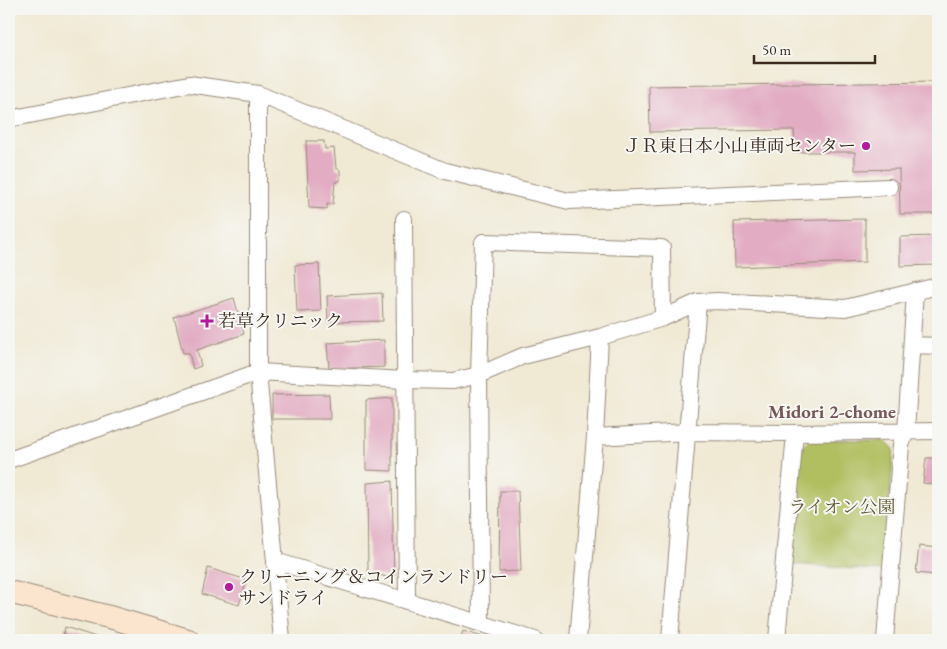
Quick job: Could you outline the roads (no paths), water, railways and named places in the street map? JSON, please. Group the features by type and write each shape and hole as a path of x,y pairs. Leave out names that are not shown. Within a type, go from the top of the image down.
{"main road":[{"path":"9,592 113,618 188,640"}],"street":[{"path":"9,119 189,84 258,94 445,171 569,201 888,187"},
{"path":"258,94 258,372 282,640"},
{"path":"404,219 407,600"},
{"path":"481,623 479,375 483,242 662,248 663,318"},
{"path":"9,460 258,372 453,381 479,375 523,356 600,337 663,318 698,302 717,300 845,308 938,286"},
{"path":"885,640 901,445 906,431 916,291"},
{"path":"670,640 698,302"},
{"path":"578,640 595,437 600,337"},
{"path":"913,345 938,346"},
{"path":"595,437 688,432 938,431"},
{"path":"777,640 795,433"},
{"path":"275,561 535,640"}],"place":[{"name":"ＪＲ東日本小山車両センター","path":"866,146"},
{"name":"若草クリニック","path":"207,321"},
{"name":"クリーニング＆コインランドリー サンドライ","path":"229,587"}],"district":[{"name":"Midori 2-chome","path":"832,411"}],"park label":[{"name":"ライオン公園","path":"842,507"}]}
